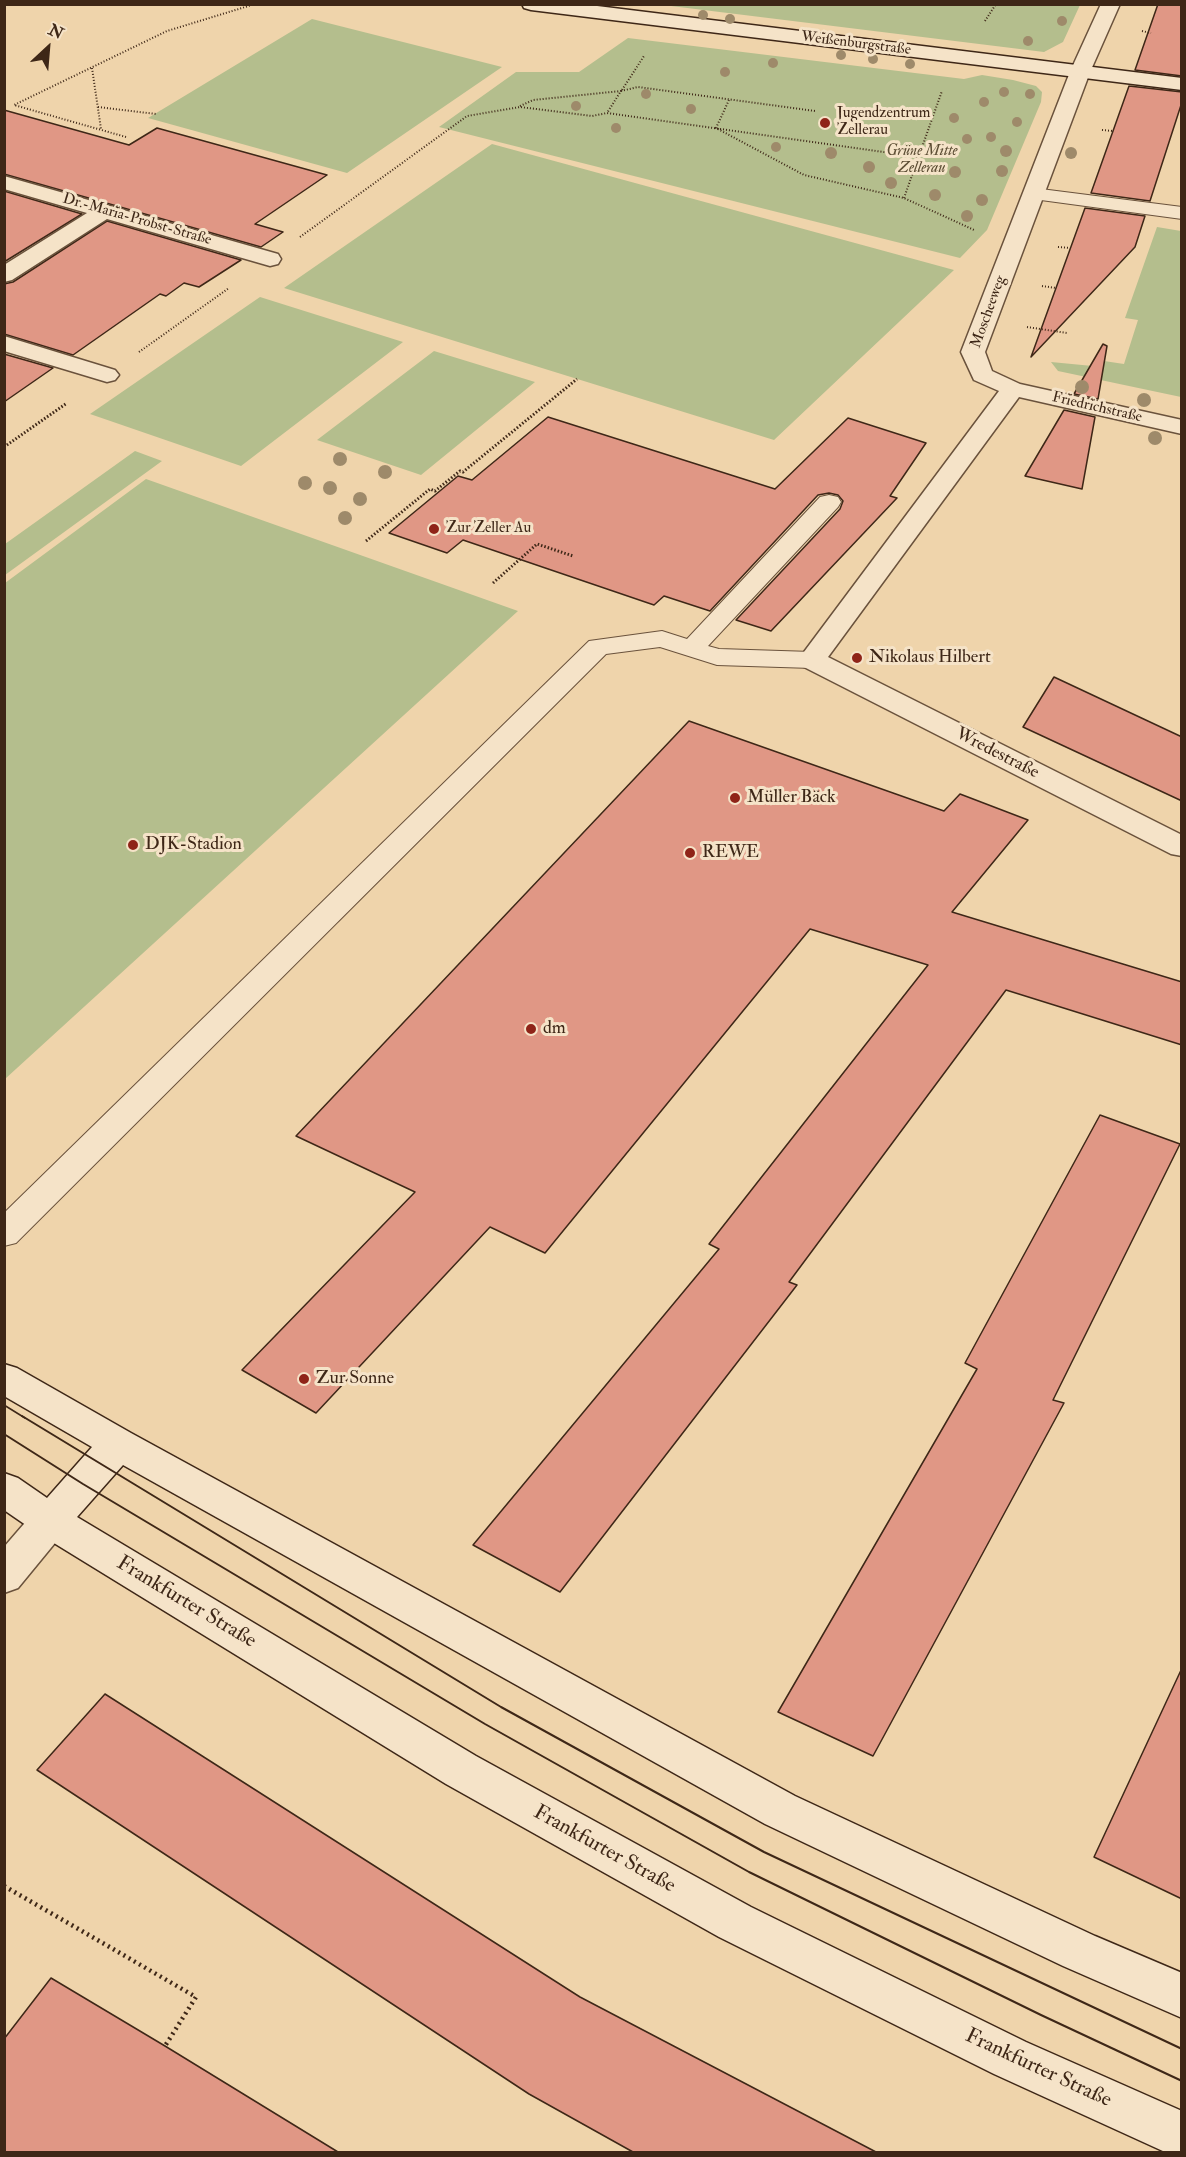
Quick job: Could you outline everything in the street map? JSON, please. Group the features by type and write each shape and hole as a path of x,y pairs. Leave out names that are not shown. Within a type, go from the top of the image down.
{"street":[{"name":"Weißenburgstraße","path":"531,4 1182,84"},
{"name":"Moscheeweg","path":"1013,389 982,375 973,352 1080,72 1111,4"},
{"name":"Dr.-Maria-Probst-Straße","path":"4,182 270,259"},
{"path":"4,275 104,211"},
{"path":"4,343 107,375"},
{"path":"812,660 1013,389"},
{"name":"Friedrichstraße","path":"1013,389 1182,427"},
{"name":"Wredestraße","path":"812,660 1182,847"},
{"path":"4,1377 118,1444 780,1810 1068,1946 1182,1996"},
{"path":"4,1576 118,1444"},
{"name":"Frankfurter Straße","path":"4,1490 50,1521 461,1770 735,1923 1010,2058 1182,2135"}],"lane":[{"path":"1033,194 1182,213"},
{"path":"691,649 829,502"},
{"path":"4,1234 598,647 662,639 717,657 812,660"}],"path":[{"path":"126,136 14,105 167,31 255,4"},
{"path":"607,113 650,48"},
{"path":"904,198 948,76 962,57"},
{"path":"92,68 102,130"},
{"path":"467,117 519,107 533,100 621,91 638,87 815,111"},
{"path":"716,128 729,100"},
{"path":"98,107 156,114"},
{"path":"519,107 592,116 607,113 919,157"},
{"path":"716,128 804,175 904,198 943,218 980,233 1015,241"},
{"path":"1106,130 1113,131"},
{"path":"1062,247 1070,248"},
{"path":"1048,287 1056,288"},
{"path":"1024,327 1067,333"},
{"path":"366,541 430,489 435,491 460,471 464,472 577,379"},
{"path":"493,583 537,544 573,556"},
{"path":"4,1886 196,1997 165,2046"}],"green space":[{"path":"663,5 1080,5 1063,42 1044,52"},
{"path":"312,19 502,67 347,173 148,118"},
{"name":"Grüne Mitte Zellerau","path":"628,38 964,79 982,75 1036,86 1042,92 1041,102 987,230 960,258 439,127 516,72 579,72"},
{"path":"492,144 954,270 774,440 284,288"},
{"path":"1157,227 1181,231 1181,397 1058,371 1051,362 1103,367 1104,361 1124,364 1138,320 1125,318"},
{"path":"260,297 403,342 241,466 90,414"},
{"path":"434,351 535,382 421,475 317,440"},
{"path":"135,451 162,461 5,575 5,544"},
{"name":"DJK-Stadion","path":"146,479 518,611 5,1079 5,583"}],"building":[{"path":"1158,4 1182,4 1182,76 1135,70"},
{"path":"1129,86 1182,92 1182,102 1150,201 1091,193"},
{"path":"4,110 129,145 157,128 327,175 255,224 283,232 261,247 4,174"},
{"path":"4,191 82,214 4,262"},
{"path":"1085,208 1145,216 1135,247 1031,357"},
{"path":"107,221 241,260 199,287 184,283 166,296 160,294 73,355 4,334 4,284 13,282"},
{"path":"1103,344 1107,346 1098,399 1074,394"},
{"path":"4,354 53,368 4,402"},
{"path":"1064,410 1095,417 1082,489 1025,476"},
{"path":"548,417 775,489 848,418 926,443 890,496 897,498 771,631 736,620 840,509 843,501 838,495 829,493 818,495 710,611 664,596 654,605 463,540 447,553 389,533 458,476 472,480"},
{"path":"1054,677 1182,737 1182,801 1023,727"},
{"path":"689,721 944,811 960,794 1028,820 952,912 1182,982 1182,1045 1006,990 789,1282 797,1285 560,1592 473,1545 719,1249 709,1244 928,965 810,929 545,1253 490,1227 316,1413 242,1370 415,1192 296,1136"},
{"path":"1100,1115 1180,1144 1053,1400 1064,1403 873,1756 778,1712 977,1369 965,1363"},
{"path":"1182,1668 1182,1899 1094,1857"},
{"path":"105,1694 580,1997 876,2152 633,2152 529,2094 37,1770"},
{"path":"51,1978 338,2152 4,2152 4,2039"}],"tram line":[{"path":"4,1405 25,1418"},
{"path":"22,1416 501,1707 764,1852 1182,2049"},
{"path":"4,1434 83,1484 485,1724 749,1872 1041,2015 1182,2081"}],"place":[{"name":"Jugendzentrum Zellerau","path":"825,123"},
{"name":"Zur Zeller Au","path":"434,529"},
{"name":"Nikolaus Hilbert","path":"857,658"},
{"name":"Müller Bäck","path":"735,798"},
{"name":"DJK-Stadion","path":"133,845"},
{"name":"REWE","path":"690,853"},
{"name":"dm","path":"531,1029"},
{"name":"Zur Sonne","path":"304,1379"}]}
